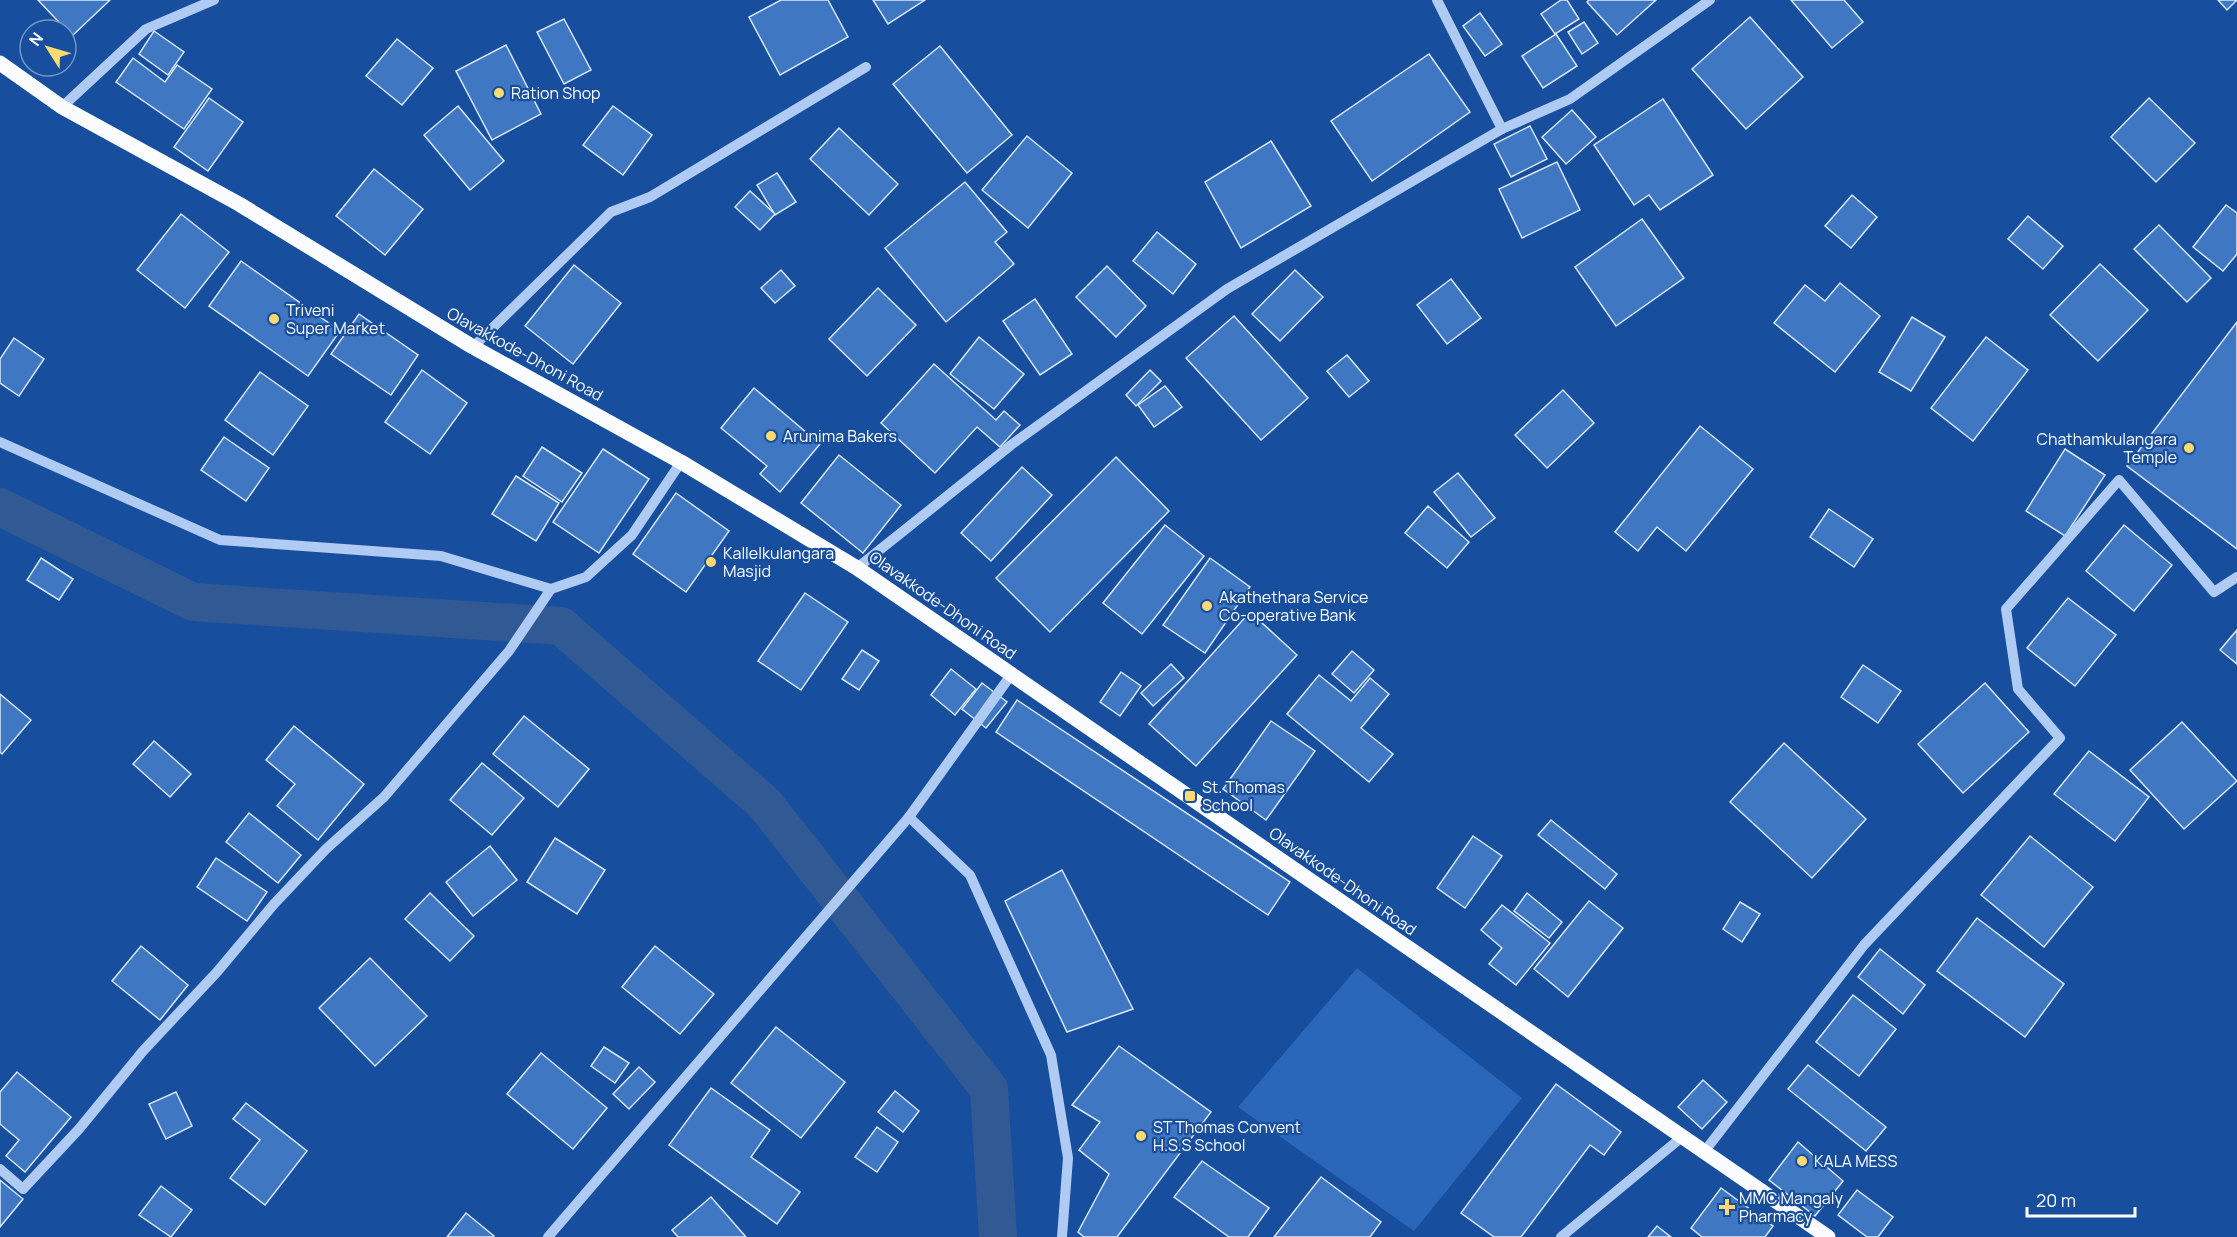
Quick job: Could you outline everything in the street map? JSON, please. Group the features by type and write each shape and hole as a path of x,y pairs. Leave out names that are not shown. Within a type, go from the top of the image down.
{"main road":[{"name":"Olavakkode-Dhoni Road","path":"0,63 62,107 239,204 473,347 681,462 857,568 1011,675 1151,768 1828,1237"}],"street":[{"path":"62,107 146,29 214,0"},
{"path":"1437,0 1502,129"},
{"path":"857,568 1011,445 1227,289 1502,129 1570,99 1710,0"},
{"path":"473,347 611,212 650,197 866,67"},
{"path":"0,442 220,540 441,556 551,589 586,577 632,535 681,462"},
{"path":"1704,1152 1864,945 2060,738 2018,689 2006,609 2119,480 2214,592 2237,577"},
{"path":"0,1169 23,1189 79,1129 143,1051 217,972 274,904 326,849 384,797 509,651 551,589"},
{"path":"548,1237 861,870 909,817 1011,675"},
{"path":"909,817 970,875 1051,1055 1068,1158 1062,1237"},
{"path":"1561,1237 1682,1137"}],"shaded area":[{"path":"1357,968 1522,1098 1414,1231 1238,1107"}],"building":[{"path":"38,0 110,0 78,30 78,18 55,18"},
{"path":"781,0 828,0 848,37 780,75 749,17"},
{"path":"873,0 925,0 888,24"},
{"path":"1561,0 1567,0 1579,19 1555,34 1541,14"},
{"path":"1589,0 1656,0 1617,35 1587,2"},
{"path":"1791,0 1844,0 1863,22 1832,48"},
{"path":"2218,0 2237,0 2227,10"},
{"path":"1480,13 1502,44 1485,56 1463,26"},
{"path":"1750,17 1803,77 1746,129 1692,69"},
{"path":"564,19 591,70 564,84 537,32"},
{"path":"1584,22 1598,43 1582,54 1568,32"},
{"path":"154,31 184,52 168,75 139,54"},
{"path":"1556,34 1577,66 1543,88 1522,56"},
{"path":"397,39 433,68 402,105 366,76"},
{"name":"Ration Shop","path":"506,45 541,114 492,140 456,71"},
{"path":"940,46 1012,135 967,173 893,84"},
{"path":"1429,54 1470,112 1372,181 1331,121"},
{"path":"133,58 165,82 177,65 212,89 184,129 116,82"},
{"path":"209,98 243,122 208,171 174,147"},
{"path":"2149,98 2195,143 2156,182 2111,137"},
{"path":"1663,99 1713,175 1660,210 1649,195 1634,205 1594,145"},
{"path":"458,106 504,161 470,190 424,135"},
{"path":"613,106 652,135 623,175 583,145"},
{"path":"1572,110 1596,137 1566,164 1542,137"},
{"path":"1530,126 1547,159 1511,177 1494,144"},
{"path":"839,128 898,184 869,215 810,159"},
{"path":"1027,136 1072,173 1028,228 982,190"},
{"path":"1271,141 1311,206 1241,248 1205,182"},
{"path":"1557,162 1580,210 1522,238 1499,189"},
{"path":"374,169 423,209 385,255 336,216"},
{"path":"777,173 796,202 775,215 757,185"},
{"path":"965,182 1007,232 995,242 1014,264 946,322 885,248"},
{"path":"750,191 775,214 760,230 735,207"},
{"path":"1852,195 1877,217 1851,248 1825,226"},
{"path":"2226,205 2237,213 2237,254 2223,271 2193,247"},
{"path":"181,214 229,252 185,308 137,270"},
{"path":"2028,216 2063,246 2043,269 2008,239"},
{"path":"1642,219 1684,278 1616,326 1575,267"},
{"path":"2159,225 2211,278 2187,302 2134,249"},
{"path":"1157,232 1196,264 1173,294 1133,261"},
{"name":"Triveni Super Market","path":"241,261 340,331 308,376 209,306"},
{"path":"2100,264 2148,310 2098,361 2050,315"},
{"path":"574,265 621,303 573,364 525,326"},
{"path":"1107,266 1146,306 1116,337 1076,297"},
{"path":"781,270 795,286 775,303 761,288"},
{"path":"1295,270 1323,297 1280,341 1252,314"},
{"path":"1451,279 1481,318 1447,344 1417,305"},
{"path":"1840,283 1880,316 1835,372 1774,323 1805,285 1825,301"},
{"path":"878,288 916,325 867,376 829,339"},
{"path":"1035,299 1072,354 1040,375 1003,321"},
{"path":"359,314 418,355 391,395 331,354"},
{"path":"1234,316 1308,398 1261,440 1186,358"},
{"path":"1912,317 1945,337 1911,391 1879,372"},
{"name":"Chathamkulangara Temple","path":"2237,322 2237,549 2127,466"},
{"path":"979,337 1024,374 994,409 950,374"},
{"path":"1986,337 2028,370 1973,441 1931,408"},
{"path":"14,338 44,359 19,396 0,383 0,359"},
{"path":"1347,355 1369,381 1349,397 1327,371"},
{"path":"934,364 996,420 1004,411 1020,425 1000,447 977,427 935,473 881,423"},
{"path":"422,370 467,403 430,454 385,422"},
{"path":"1150,370 1161,381 1136,406 1126,395"},
{"path":"260,372 308,406 273,455 225,420"},
{"path":"1165,386 1182,407 1154,427 1138,405"},
{"name":"Arunima Bakers","path":"754,388 820,444 780,492 760,474 767,466 721,428"},
{"path":"1563,390 1594,423 1547,468 1515,435"},
{"path":"1700,426 1753,469 1686,551 1657,527 1638,551 1615,532"},
{"path":"224,437 269,468 246,501 201,470"},
{"path":"542,447 582,473 562,502 523,476"},
{"path":"603,449 649,479 599,553 553,522"},
{"path":"2065,449 2105,475 2065,536 2026,511"},
{"path":"839,455 901,505 863,553 801,503"},
{"path":"1116,457 1169,511 1050,632 996,578"},
{"path":"1022,467 1052,495 991,561 961,533"},
{"path":"1458,473 1495,518 1471,537 1434,492"},
{"path":"516,476 559,503 536,541 492,514"},
{"path":"676,493 729,531 686,592 633,554"},
{"path":"1428,506 1469,542 1447,568 1405,533"},
{"path":"1829,509 1873,539 1854,567 1810,537"},
{"path":"1165,525 1204,556 1142,634 1103,603"},
{"path":"2124,525 2172,565 2134,611 2086,571"},
{"path":"41,558 73,579 59,600 27,580"},
{"name":"Akathethara Service Co-operative Bank","path":"1210,558 1250,587 1205,653 1163,625"},
{"path":"805,593 848,622 801,690 758,661"},
{"path":"2068,598 2116,635 2075,686 2027,648"},
{"path":"1250,612 1297,655 1196,766 1149,724"},
{"path":"2237,630 2237,664 2220,650"},
{"path":"862,650 879,661 859,690 842,679"},
{"path":"1352,651 1374,670 1354,693 1332,674"},
{"path":"1171,664 1184,678 1153,706 1141,693"},
{"path":"1863,665 1901,691 1878,723 1841,697"},
{"path":"951,669 976,689 955,715 931,695"},
{"path":"1121,672 1141,686 1120,716 1100,702"},
{"path":"1319,675 1351,701 1370,678 1389,694 1361,728 1393,754 1369,782 1287,714"},
{"path":"982,683 1007,702 986,728 962,709"},
{"path":"1985,683 2029,732 1963,793 1918,744"},
{"path":"0,694 31,720 2,754 0,752"},
{"path":"1017,700 1290,882 1268,915 996,732"},
{"path":"524,716 589,769 558,807 493,754"},
{"path":"1271,721 1315,751 1266,820 1223,789"},
{"path":"2182,722 2237,781 2184,829 2130,770"},
{"path":"294,726 364,784 318,840 277,806 295,784 266,760"},
{"path":"154,741 191,774 170,797 133,764"},
{"path":"1784,743 1866,819 1812,878 1730,802"},
{"path":"2089,751 2149,797 2115,841 2054,794"},
{"path":"482,763 524,798 492,835 450,800"},
{"path":"249,813 301,855 278,883 226,842"},
{"path":"1551,820 1617,874 1605,889 1538,835"},
{"path":"1473,836 1502,856 1465,908 1437,888"},
{"path":"2030,836 2093,887 2044,947 1981,895"},
{"path":"555,838 605,870 577,914 527,882"},
{"path":"490,846 517,880 473,916 446,882"},
{"path":"216,858 267,892 247,921 197,887"},
{"path":"1062,870 1133,1009 1067,1032 1005,901"},
{"path":"430,893 474,936 450,961 405,919"},
{"path":"1527,893 1562,922 1549,938 1514,911"},
{"path":"1589,901 1623,928 1568,997 1534,969"},
{"path":"1740,902 1760,914 1742,942 1723,929"},
{"path":"1502,905 1550,943 1516,985 1489,964 1502,948 1481,930"},
{"path":"1977,918 2064,984 2025,1037 1937,971"},
{"path":"141,946 188,985 160,1020 112,981"},
{"path":"655,946 714,994 680,1034 622,987"},
{"path":"1880,949 1925,985 1903,1014 1858,977"},
{"path":"370,958 427,1016 375,1066 319,1008"},
{"path":"1853,995 1896,1029 1859,1076 1816,1042"},
{"path":"776,1027 845,1082 801,1138 731,1083"},
{"name":"ST Thomas Convent H.S.S School","path":"1119,1046 1211,1112 1117,1237 1084,1237 1078,1232 1109,1174 1079,1150 1100,1122 1072,1105"},
{"path":"604,1047 629,1063 615,1083 591,1066"},
{"path":"541,1053 607,1108 573,1149 507,1094"},
{"path":"1808,1065 1886,1127 1866,1151 1788,1089"},
{"path":"639,1067 655,1082 629,1109 613,1094"},
{"path":"17,1072 71,1117 25,1172 6,1156 19,1140 0,1124 0,1092"},
{"path":"1703,1080 1727,1102 1702,1129 1678,1107"},
{"path":"1556,1084 1621,1132 1604,1155 1590,1145 1521,1237 1494,1237 1461,1213"},
{"path":"711,1088 770,1130 751,1157 800,1192 777,1224 669,1145"},
{"path":"895,1091 919,1111 903,1132 878,1112"},
{"path":"176,1092 192,1126 166,1139 149,1104"},
{"path":"246,1103 307,1151 265,1205 230,1178 260,1140 233,1119"},
{"path":"877,1127 898,1142 877,1172 855,1157"},
{"name":"KALA MESS","path":"1798,1142 1843,1181 1815,1216 1769,1180"},
{"path":"1202,1161 1269,1208 1248,1237 1229,1237 1174,1197"},
{"path":"1321,1177 1381,1222 1370,1237 1274,1237"},
{"path":"0,1180 23,1199 0,1227"},
{"path":"161,1186 192,1210 171,1237 139,1215"},
{"name":"MMC Mangaly Pharmacy","path":"1721,1188 1773,1226 1765,1237 1702,1237 1691,1228"},
{"path":"1857,1190 1893,1217 1878,1237 1867,1237 1838,1215"},
{"path":"711,1197 746,1237 678,1237 672,1230"},
{"path":"466,1213 494,1236 447,1237"},
{"path":"1657,1226 1671,1237 1648,1237"}],"waterway":[{"path":"0,507 193,602 561,626 765,804 989,1089 998,1237"}],"place":[{"name":"Ration Shop","path":"499,93"},
{"name":"Triveni Super Market","path":"274,319"},
{"name":"Arunima Bakers","path":"771,436"},
{"name":"Chathamkulangara Temple","path":"2189,448"},
{"name":"Kallelkulangara Masjid","path":"711,562"},
{"name":"Akathethara Service Co-operative Bank","path":"1207,606"},
{"name":"St. Thomas School","path":"1190,796"},
{"name":"ST Thomas Convent H.S.S School","path":"1141,1136"},
{"name":"KALA MESS","path":"1802,1161"},
{"name":"MMC Mangaly Pharmacy","path":"1727,1207"}]}
